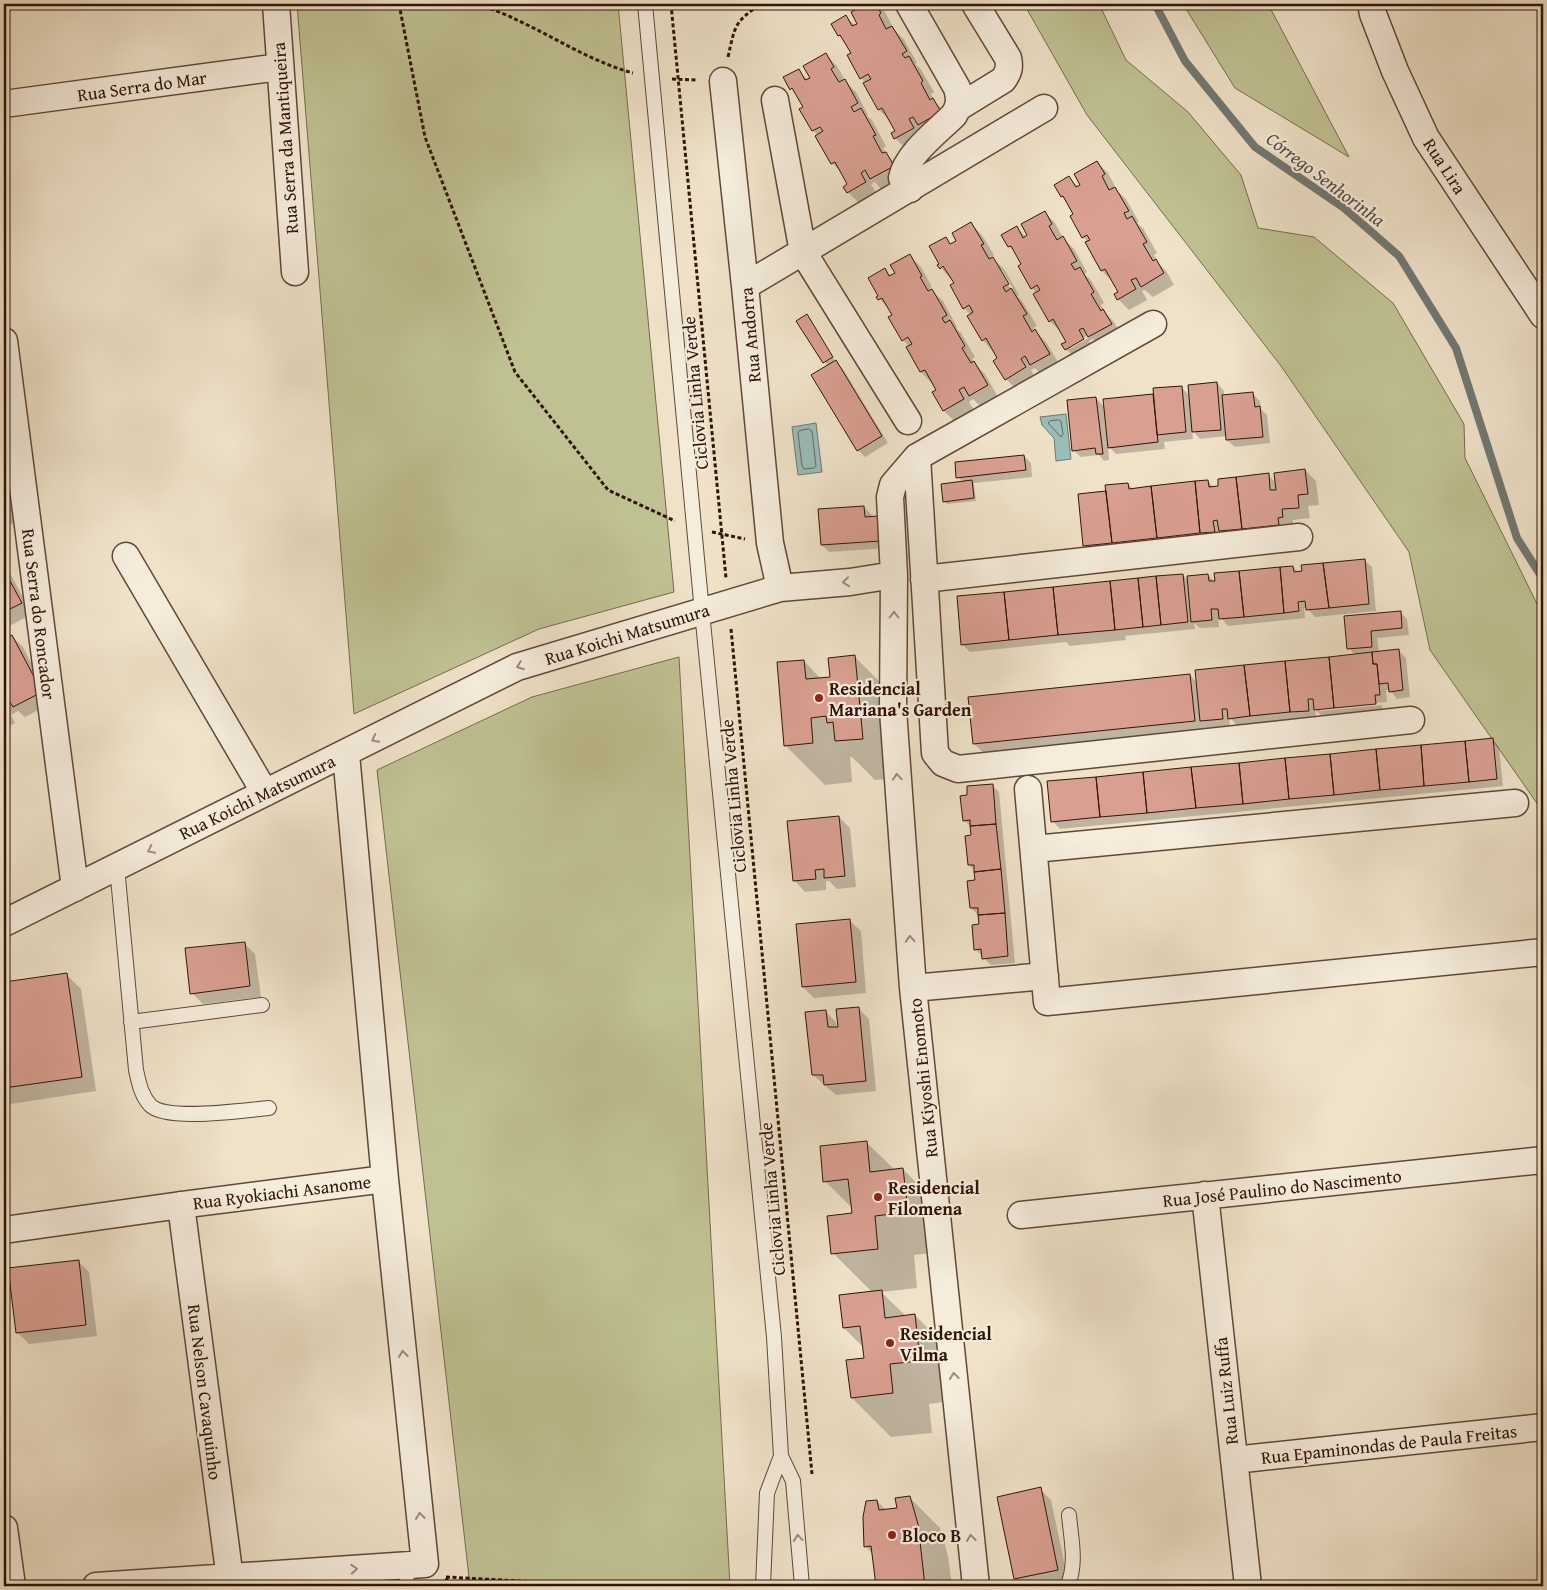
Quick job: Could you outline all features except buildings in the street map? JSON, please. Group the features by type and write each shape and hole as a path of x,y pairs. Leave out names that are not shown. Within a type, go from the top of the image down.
{"street":[{"name":"Rua Serra da Mantiqueira","path":"276,4 294,272"},
{"path":"909,4 956,88 960,100 959,107 954,115 909,161 902,178 910,189"},
{"path":"959,107 1003,80 1008,74 1010,66 1008,58 975,4"},
{"name":"Rua Lira","path":"1371,4 1395,71 1426,138 1543,316"},
{"name":"Rua Serra do Mar","path":"4,104 280,67"},
{"name":"Rua Andorra","path":"723,80 770,544 780,588"},
{"path":"775,100 803,252 908,421"},
{"path":"745,286 1044,108"},
{"path":"1045,976 913,988 893,710 894,575 890,498 893,485 917,457 1153,324"},
{"name":"Rua Serra do Roncador","path":"4,341 74,888"},
{"path":"917,457 935,753 943,763 958,769 1411,720"},
{"path":"924,579 1299,537"},
{"path":"126,556 265,793"},
{"name":"Rua Koichi Matsumura","path":"4,923 517,667 780,588 850,582 894,575"},
{"path":"346,754 385,1179"},
{"path":"1028,789 1047,1002 1543,952"},
{"path":"1034,849 1515,802"},
{"name":"Rua Kiyoshi Enomoto","path":"913,988 976,1586"},
{"name":"Rua José Paulino do Nascimento","path":"1020,1215 1543,1160"},
{"name":"Rua Ryokiachi Asanome","path":"4,1230 385,1179 421,1573"},
{"name":"Rua Luiz Ruffa","path":"1205,1196 1248,1586"},
{"name":"Rua Nelson Cavaquinho","path":"181,1205 230,1579"},
{"name":"Rua Epaminondas de Paula Freitas","path":"1234,1460 1543,1427"},
{"path":"4,1528 12,1586"},
{"path":"96,1586 230,1579 421,1573"}],"lane":[{"path":"645,4 702,612 774,1337 781,1456 793,1481 802,1586"},
{"path":"117,867 136,1070 142,1094 152,1107 166,1114 269,1108"},
{"path":"132,1022 262,1005"},
{"path":"763,1586 763,1544 767,1493 781,1456"},
{"path":"1065,1586 1068,1586 1073,1572 1069,1515"}],"path":[{"path":"399,4 425,137 515,372 608,490 660,516 695,529 770,544"},
{"path":"478,4 518,20 557,41 620,69 652,78 723,80 735,27 748,13 761,4"},
{"name":"Ciclovia Linha Verde","path":"672,4 812,1477"},
{"path":"421,1573 609,1586"}],"green space":[{"path":"297,4 618,4 674,592 539,629 354,714"},
{"path":"1024,4 1099,4 1126,60 1188,112 1241,175 1258,228 1314,237 1393,303 1464,424 1465,458 1543,616 1543,812 1430,650 1409,552 1281,366 1087,115"},
{"path":"1183,4 1268,4 1349,157 1235,88"},
{"path":"679,657 730,1586 470,1586 377,770 532,697"}],"water":[{"path":"1066,414 1071,459 1056,461 1054,438 1042,425 1040,417"},
{"path":"816,423 822,472 798,475 792,427"}],"waterway":[{"name":"Córrego Senhorinha","path":"1155,4 1185,61 1255,147 1344,208 1399,256 1456,348 1517,538 1543,579"}],"place":[{"name":"Residencial Mariana's Garden","path":"819,698"},
{"name":"Residencial Filomena","path":"878,1197"},
{"name":"Residencial Vilma","path":"890,1343"},
{"name":"Bloco B","path":"892,1535"}]}
